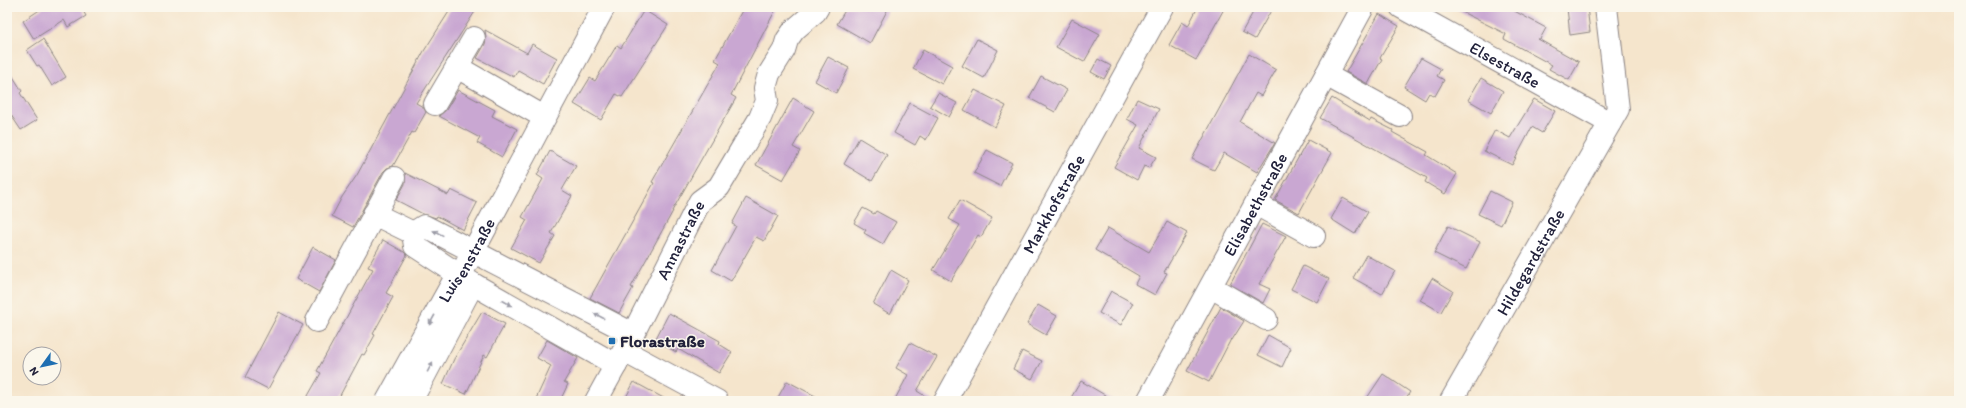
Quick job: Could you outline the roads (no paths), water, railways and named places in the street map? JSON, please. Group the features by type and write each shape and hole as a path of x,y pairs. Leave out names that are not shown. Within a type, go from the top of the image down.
{"street":[{"name":"Luisenstraße","path":"411,401 467,280 473,250 604,7"},
{"name":"Annastraße","path":"596,401 624,350 700,201 719,187 760,118 767,101 765,88 769,74 784,50 787,40 794,30 815,12 818,7"},
{"name":"Markhofstraße","path":"946,401 1162,7"},
{"name":"Elisabethstraße","path":"1148,401 1363,7"},
{"name":"Elsestraße","path":"1401,7 1610,123"},
{"name":"Hildegardstraße","path":"1451,401 1618,109 1606,7"},
{"path":"435,104 474,38"},
{"path":"457,67 544,117"},
{"path":"1326,75 1400,116"},
{"path":"317,321 394,178"},
{"path":"1256,204 1314,236"},
{"path":"374,214 413,233"},
{"path":"413,233 424,226 473,250 624,350 716,401"},
{"path":"413,233 415,246 467,280 624,350"},
{"name":"Luisenstraße","path":"387,401 452,284 467,280"},
{"path":"1211,287 1266,319"}],"place":[{"name":"Florastraße","path":"612,341"}]}
